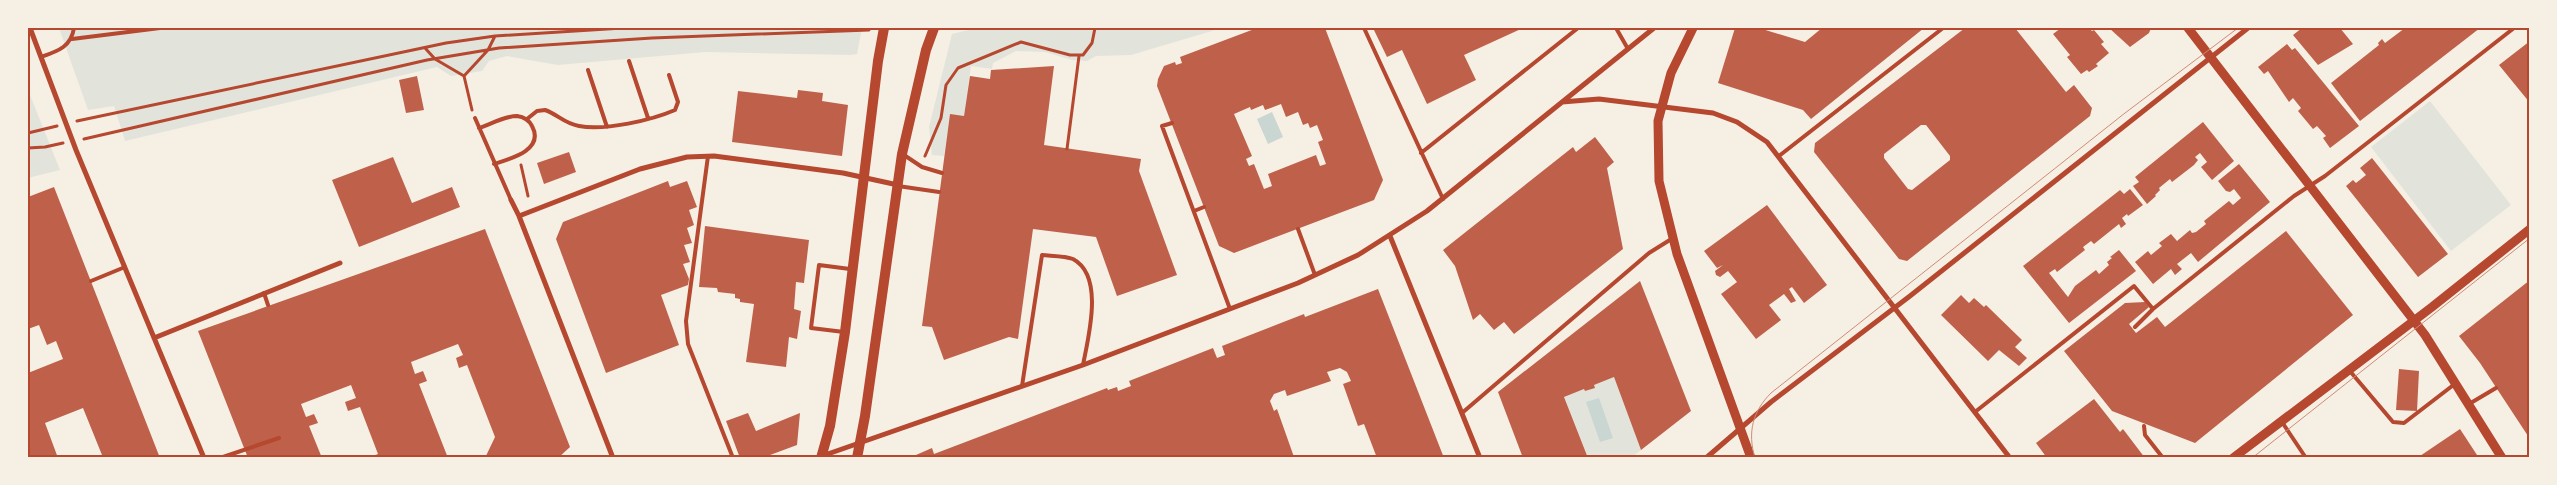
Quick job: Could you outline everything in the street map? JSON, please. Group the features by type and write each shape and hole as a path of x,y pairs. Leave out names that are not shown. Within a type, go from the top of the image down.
{"main road":[{"path":"820,457 830,426 845,332 878,62 884,28"},
{"path":"857,458 902,154 926,50 934,28"}],"street":[{"path":"30,28 125,267 204,458"},
{"path":"820,457 860,441 1083,365 1315,275 1390,236 1443,199 1654,28"},
{"path":"1692,28 1671,73 1661,105 1657,135 1659,181 1673,238 1751,458"},
{"path":"2188,28 2414,321 2456,383 2502,458"},
{"path":"1706,458 1771,402 1896,308 2248,28"},
{"path":"1562,102 1599,99 1661,105 1713,113 1737,122 1767,142 2010,458"},
{"path":"520,216 668,160 708,156 864,178 898,186"},
{"path":"511,200 520,216 613,458"},
{"path":"2234,458 2414,321 2530,229"},
{"path":"1390,236 1480,458"},
{"path":"154,338 340,263"}],"lane":[{"path":"72,39 74,28"},
{"path":"41,57 61,49 72,39 160,28"},
{"path":"1364,28 1443,199"},
{"path":"1421,153 1578,28"},
{"path":"1616,28 1628,49"},
{"path":"1779,156 1943,28"},
{"path":"2134,327 2153,309 2514,28"},
{"path":"629,61 648,118"},
{"path":"588,70 607,127"},
{"path":"480,128 511,117 527,119 537,111 545,110 563,121 580,126 607,127 648,118 675,110 678,102 669,75"},
{"path":"475,118 511,200"},
{"path":"494,164 519,156 531,147 535,138 533,127 527,119"},
{"path":"1172,123 1162,126 1230,309"},
{"path":"902,154 922,167 942,173"},
{"path":"708,156 686,321 688,344 733,458"},
{"path":"898,186 939,192"},
{"path":"1194,210 1204,207"},
{"path":"1298,229 1315,275"},
{"path":"1462,414 1649,253 1673,238"},
{"path":"1022,386 1042,255 1073,260 1085,273 1094,298 1083,365"},
{"path":"845,332 811,328 819,265 853,270"},
{"path":"91,281 125,267"},
{"path":"1975,412 2134,286 2153,309"},
{"path":"264,293 268,305"},
{"path":"2349,370 2393,422 2404,424 2456,383"},
{"path":"2469,404 2496,388"},
{"path":"2281,421 2306,458"},
{"path":"2144,426 2145,435 2163,458"},
{"path":"220,458 279,438"}],"path":[{"path":"95,117 424,47 495,36 623,28"},
{"path":"924,159 941,118 946,85 958,68 1021,42 1079,56 1089,50 1095,28"},
{"path":"100,135 436,59 488,50 652,38 852,31"},
{"path":"464,76 488,50 495,36"},
{"path":"424,47 436,59 464,76 475,118"},
{"path":"1067,149 1079,56"},
{"path":"28,133 37,131"},
{"path":"28,142 28,147 45,147"},
{"path":"519,156 528,196"}],"shaded area":[{"path":"59,28 862,28 857,54 850,55 705,52 558,65 507,56 489,61 482,71 451,76 437,67 125,141 114,106 88,110"},
{"path":"976,28 1222,28 1131,55 1096,56 1087,61 1072,60 1045,52 1016,51 993,63 992,69 971,66 964,116 950,115 944,156 932,155 929,127 952,34"},
{"path":"28,90 60,170 28,178"},
{"path":"2430,101 2511,205 2451,251 2371,147"},
{"path":"1272,112 1283,137 1268,144 1257,119"},
{"path":"1614,377 1641,450 1632,457 1588,457 1564,397 1584,389 1585,391 1594,388 1594,385"},
{"path":"1599,398 1613,438 1600,442 1586,402"}],"building":[{"path":"1257,28 1325,28 1383,180 1374,200 1234,253 1219,246 1157,86 1164,66 1175,62 1176,65 1182,63 1180,57","holes":["1281,104 1286,117 1298,112 1303,125 1308,123 1310,128 1317,125 1323,140 1318,142 1326,164 1320,166 1316,155 1268,174 1272,186 1264,189 1254,164 1249,166 1246,159 1252,156 1234,114 1250,107 1251,110 1263,105 1265,110"]},
{"path":"1373,28 1523,28 1464,55 1476,80 1427,104 1402,50 1387,57"},
{"path":"1735,28 1759,28 1805,42 1822,28 1924,28 1811,119 1803,110 1718,83"},
{"path":"1965,28 2015,28 2066,92 2074,85 2092,108 2090,116 1907,261 1899,259 1814,152 1815,143","holes":["1921,125 1926,125 1950,156 1950,160 1912,190 1908,189 1884,158 1884,154"]},
{"path":"2061,28 2089,28 2092,31 2094,30 2104,42 2101,44 2109,53 2096,64 2098,66 2089,72 2087,70 2081,74 2067,57 2070,55 2053,34"},
{"path":"2109,28 2151,28 2149,33 2130,47"},
{"path":"2302,28 2340,28 2353,44 2318,65 2293,35"},
{"path":"2405,28 2480,28 2360,121 2331,83 2379,45 2378,43 2382,39 2385,43"},
{"path":"2530,41 2530,103 2499,65"},
{"path":"2287,44 2292,50 2295,48 2359,126 2330,148 2323,138 2326,136 2317,126 2313,129 2298,111 2301,108 2293,98 2289,102 2268,71 2264,74 2258,67"},
{"path":"1054,66 1044,145 1141,159 1139,171 1177,275 1117,296 1096,237 1033,229 1018,339 1009,337 944,360 932,327 922,326 950,114 964,116 970,76 990,79 991,70"},
{"path":"417,76 424,110 406,113 399,80"},
{"path":"798,90 823,93 822,101 848,105 842,156 732,142 738,91 797,98"},
{"path":"2203,122 2234,161 2212,180 2201,167 2207,162 2200,153 2195,157 2198,160 2194,165 2172,182 2170,179 2159,188 2160,190 2156,196 2147,204 2133,186 2139,182 2135,177"},
{"path":"1595,137 1614,162 1607,168 1623,249 1514,334 1504,322 1494,330 1480,314 1473,320 1455,266 1443,250 1573,147 1576,152"},
{"path":"569,152 576,172 544,184 537,163"},
{"path":"393,157 412,203 452,187 460,207 359,247 332,180"},
{"path":"2372,158 2448,254 2418,277 2346,186 2353,180 2356,183 2366,175 2360,168"},
{"path":"2239,164 2270,202 2198,262 2191,253 2177,264 2182,269 2175,275 2171,269 2153,284 2135,262 2148,251 2151,255 2162,246 2159,243 2171,234 2177,241 2190,230 2192,233 2196,232 2206,224 2204,221 2229,201 2233,205 2241,198 2234,189 2230,192 2226,191 2218,181"},
{"path":"668,181 670,187 687,181 697,207 689,210 694,225 687,228 692,243 684,245 690,262 683,264 689,279 688,285 661,295 679,345 606,373 556,239 563,222"},
{"path":"54,187 160,458 96,458 102,455 83,408 45,423 58,458 28,458 28,373 63,359 56,341 47,345 39,325 28,329 28,197"},
{"path":"2130,189 2143,205 2122,218 2126,224 2121,228 2119,224 2094,244 2091,241 2083,247 2085,250 2057,272 2055,269 2049,273 2068,297 2075,286 2096,270 2099,274 2109,265 2107,262 2112,258 2110,257 2119,250 2136,271 2069,323 2023,266 2120,190 2124,194"},
{"path":"1767,205 1827,285 1804,303 1792,287 1789,289 1796,301 1791,303 1784,294 1769,305 1781,320 1756,339 1721,294 1737,282 1728,271 1720,277 1716,275 1715,271 1723,265 1717,268 1704,251"},
{"path":"705,226 809,240 804,283 796,282 794,309 801,311 797,339 789,337 786,367 746,362 754,304 740,302 740,299 735,298 735,294 718,292 717,288 699,287"},
{"path":"485,229 570,447 558,458 485,458 495,437 467,365 459,368 456,358 463,355 458,344 411,362 415,374 423,371 427,381 419,384 448,458 368,458 378,454 360,407 348,411 345,402 356,398 351,385 301,404 306,417 314,414 318,423 309,426 322,458 248,458 198,331"},
{"path":"2286,231 2353,315 2195,443 2112,411 2064,351 2125,303 2145,302 2149,307 2129,324 2136,333 2157,317 2165,327"},
{"path":"2530,280 2530,439 2480,363 2459,336"},
{"path":"1640,281 1691,411 1641,450 1614,377 1594,385 1595,388 1585,391 1584,389 1564,397 1588,458 1523,458 1498,392"},
{"path":"1378,289 1444,458 1377,458 1364,424 1358,426 1343,384 1351,381 1347,372 1340,368 1327,372 1331,381 1287,396 1285,390 1274,394 1270,401 1274,411 1277,409 1294,457 1298,456 1299,458 909,458 932,448 934,454 1107,388 1108,390 1117,387 1118,391 1131,386 1129,381 1213,348 1217,358 1225,355 1222,346 1304,314 1305,317"},
{"path":"1961,295 1969,303 1974,298 1984,307 1986,305 2022,340 2015,347 2027,358 2019,366 1999,350 1988,361 1941,315"},
{"path":"2399,369 2419,371 2417,411 2396,410"},
{"path":"2094,399 2120,432 2123,429 2145,458 2047,458 2036,443"},
{"path":"748,413 756,431 800,413 797,445 762,458 740,458 726,421"},
{"path":"2460,429 2477,455 2474,458 2417,458"}],"tram line":[{"path":"1755,458 1752,439 1753,423 1760,407 1771,393 2125,113 2238,28"},
{"path":"2252,458 2530,238"}]}
